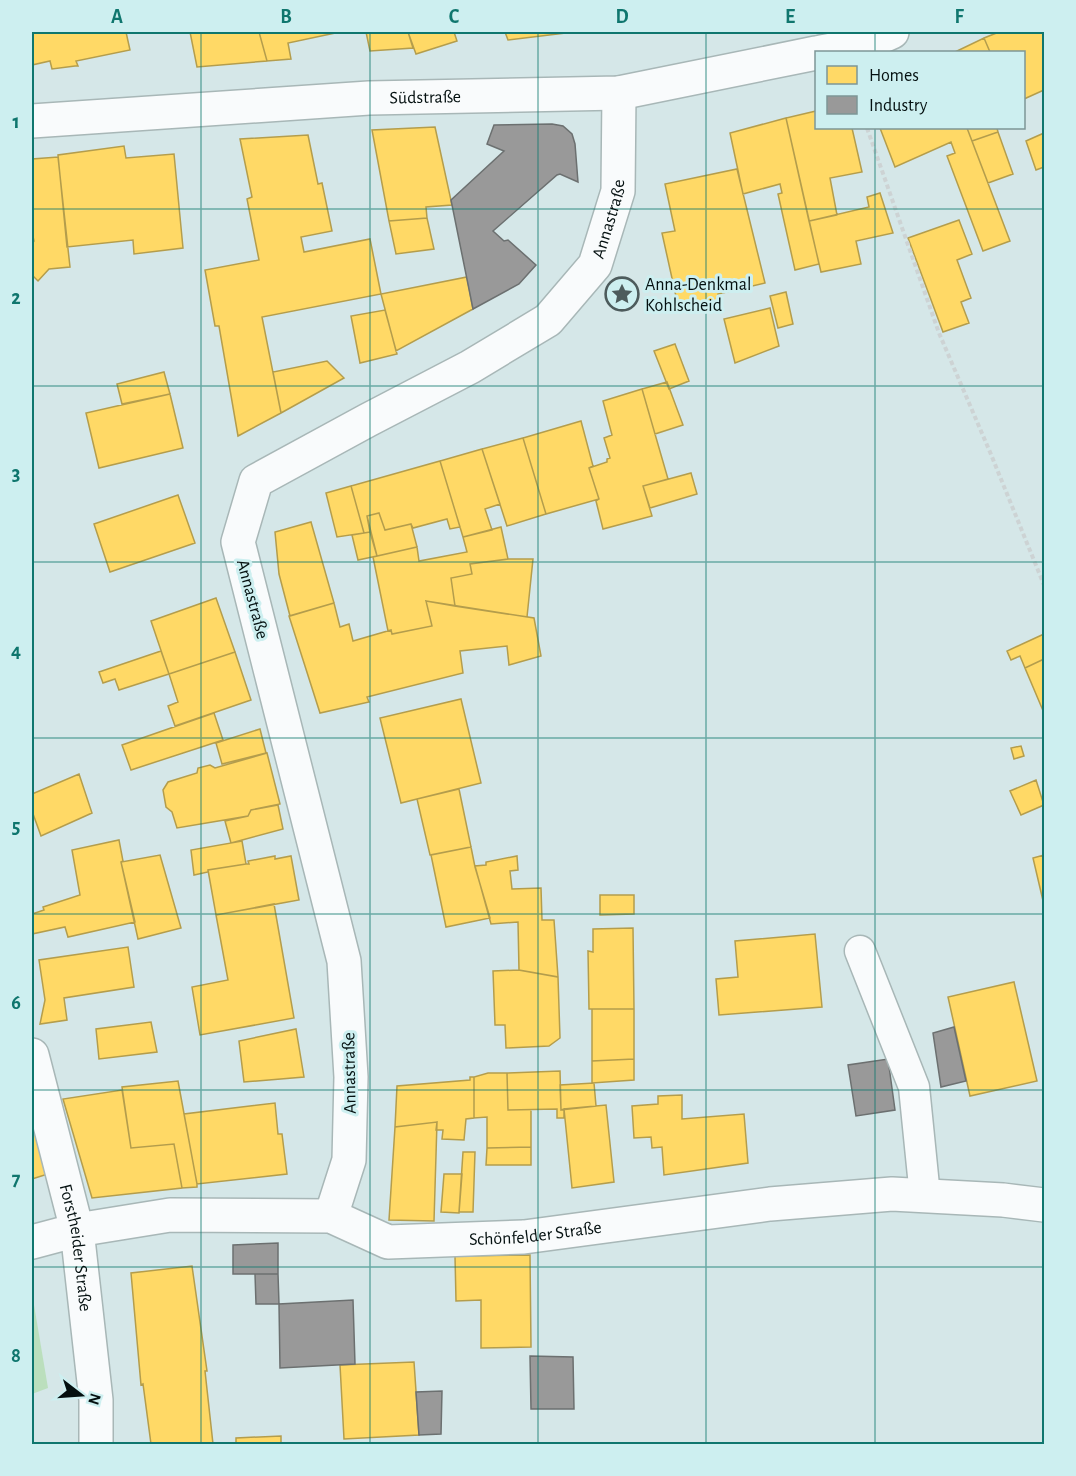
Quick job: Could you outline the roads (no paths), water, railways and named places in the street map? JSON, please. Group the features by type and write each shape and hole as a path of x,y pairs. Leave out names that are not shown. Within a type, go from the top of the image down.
{"street":[{"path":"824,51 872,36"},
{"name":"Südstraße","path":"32,121 369,99 619,93 815,54"},
{"name":"Annastraße","path":"332,1216 349,1160 351,1077 344,961 238,542 256,481 470,367 548,320 595,265 618,191 619,93"},
{"name":"Forstheider Straße","path":"32,1054 77,1230 96,1400 96,1444"},
{"name":"Schönfelder Straße","path":"32,1242 77,1230 170,1215 332,1216 388,1242 524,1237 770,1204 892,1194 1003,1200 1044,1205"}],"lane":[{"path":"860,951 914,1087 925,1196"}],"place":[{"name":"Anna-Denkmal Kohlscheid","path":"622,294"}]}
